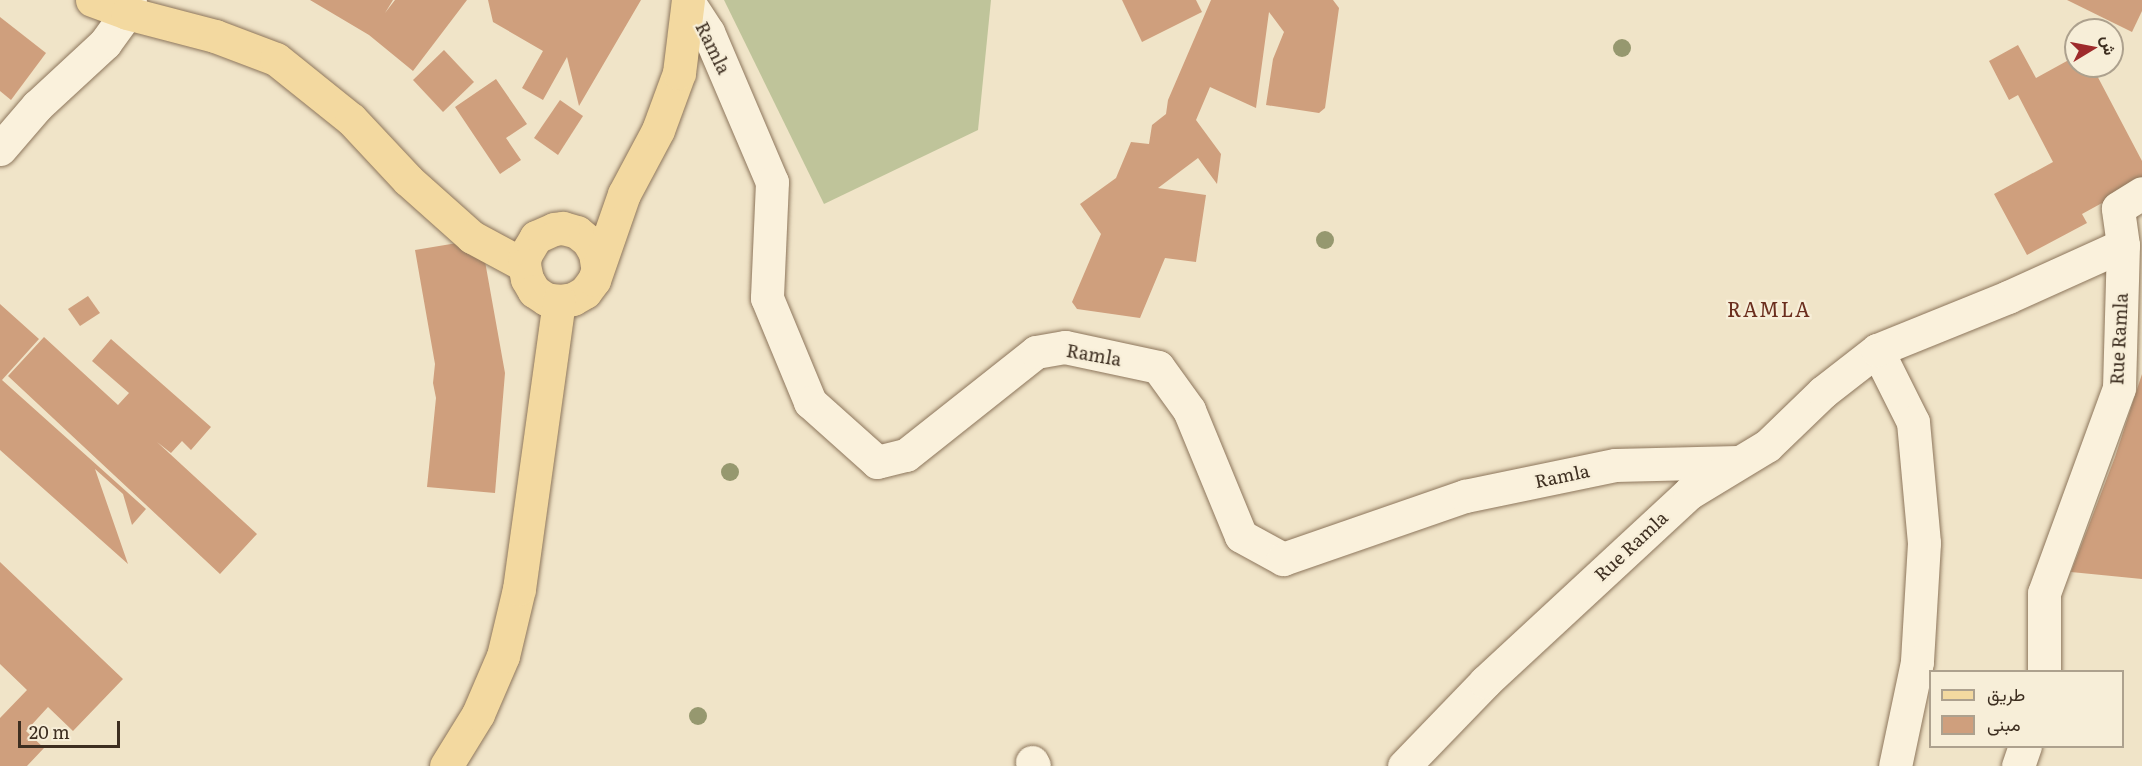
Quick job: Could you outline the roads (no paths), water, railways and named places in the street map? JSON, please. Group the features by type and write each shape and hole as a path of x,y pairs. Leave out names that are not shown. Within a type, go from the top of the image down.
{"main road":[{"path":"92,0 128,6 276,59 351,119 408,180 472,237 541,244 577,232 588,241 595,253 597,266"},
{"path":"624,194 541,244 527,279 534,291 560,302 573,299 585,292 594,280 624,194 658,130 679,73 688,2"},
{"path":"446,766 478,714 503,656 519,589 560,302"}],"street":[{"name":"Ramla","path":"688,2 708,32 772,182 766,298 810,402 877,462 906,454 1036,352 1065,347 1158,367 1189,410 1241,536 1283,559 1477,494 1615,465 1738,462"},
{"path":"0,149 37,106 105,43 128,6"},
{"name":"Rue Ramla","path":"2044,670 2044,593 2119,388 2123,245 2118,208 2142,193"},
{"name":"Rue Ramla","path":"1404,766 1485,682 1656,521 1689,493 1767,446 1823,392 1877,350 2008,297 2123,245"},
{"path":"1877,350 1913,422 1924,543 1917,662 1895,766"},
{"path":"2018,766 2025,748"}],"district":[{"name":"RAMLA","path":"1769,308"}]}
